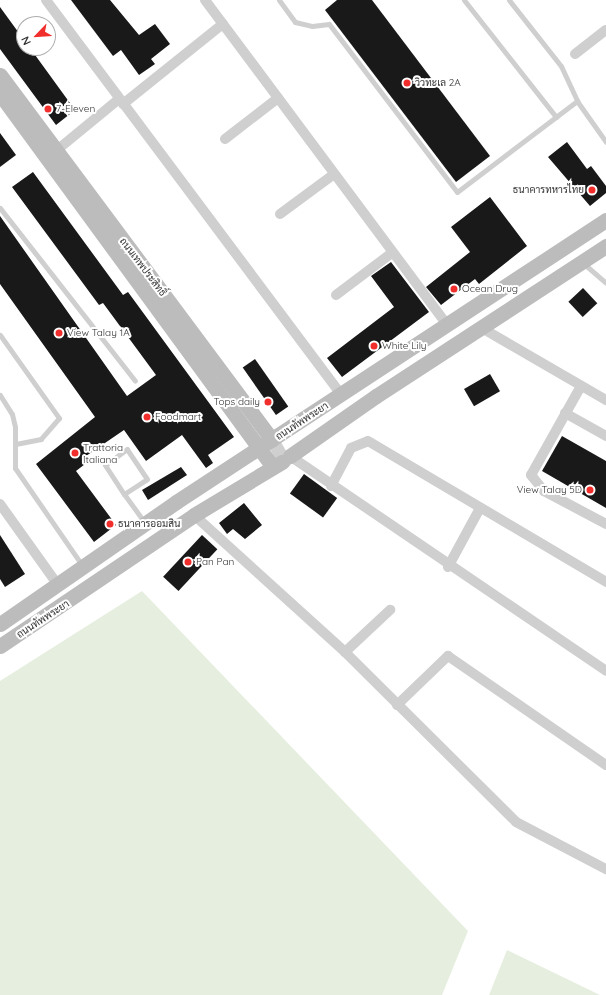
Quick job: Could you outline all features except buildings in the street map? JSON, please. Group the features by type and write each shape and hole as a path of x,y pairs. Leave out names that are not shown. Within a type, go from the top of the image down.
{"main road":[{"name":"ถนนเทพประสิทธิ์","path":"0,75 57,150 266,444"},
{"name":"ถนนเทพประสิทธิ์","path":"0,94 266,444 282,461"},
{"name":"ถนนทัพพระยา","path":"0,623 84,568 146,524 266,444 606,220"},
{"name":"ถนนทัพพระยา","path":"0,646 194,515 282,461 480,327 582,263 606,246"}],"street":[{"path":"205,0 447,325"},
{"path":"48,1 121,102 341,395"},
{"path":"57,150 223,24"},
{"path":"575,54 606,30"},
{"path":"225,139 278,98"},
{"path":"280,214 334,174"},
{"path":"336,295 393,252"},
{"path":"480,327 606,400"},
{"path":"581,386 532,469 532,479 544,491 606,524"},
{"path":"565,413 606,436"},
{"path":"331,486 351,448 368,441 606,582"},
{"path":"282,461 331,486 448,567 606,671"},
{"path":"0,504 58,585"},
{"path":"448,567 480,508"},
{"path":"194,515 344,652 516,822 606,869"},
{"path":"344,652 390,610"},
{"path":"397,705 448,656 606,765"}],"lane":[{"path":"279,0 295,22 312,26 329,24 457,192 577,101"},
{"path":"464,0 556,117"},
{"path":"509,0 562,66 577,101 606,142"},
{"path":"0,208 135,381"},
{"path":"582,263 606,283"},
{"path":"1,338 59,418 41,439 15,444"},
{"path":"0,395 12,414 15,444 15,468 84,568"},
{"path":"124,494 147,479 127,449 104,465 124,494 146,524"}],"green space":[{"path":"142,591 468,931 442,995 0,995 0,681"},
{"path":"507,950 600,995 489,995"}],"place":[{"name":"วิวทะเล 2A","path":"407,83"},
{"name":"7-Eleven","path":"48,109"},
{"name":"ธนาคารทหารไทย","path":"592,190"},
{"name":"Ocean Drug","path":"454,289"},
{"name":"View Talay 1A","path":"59,333"},
{"name":"White Lily","path":"374,346"},
{"name":"Tops daily","path":"268,402"},
{"name":"Foodmart","path":"147,417"},
{"name":"Trattoria Italiana","path":"75,453"},
{"name":"View Talay 5D","path":"590,490"},
{"name":"ธนาคารออมสิน","path":"110,524"},
{"name":"Pan Pan","path":"188,562"}]}
